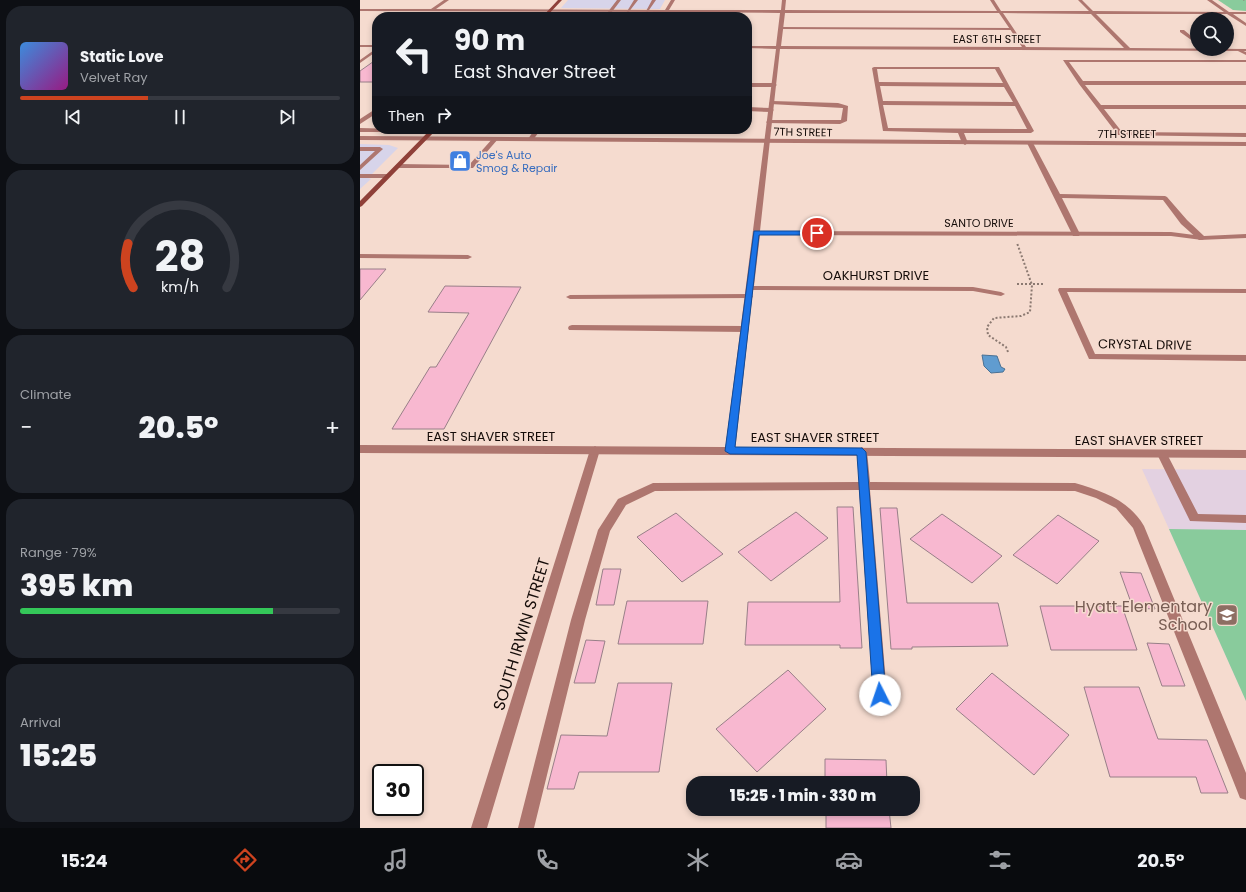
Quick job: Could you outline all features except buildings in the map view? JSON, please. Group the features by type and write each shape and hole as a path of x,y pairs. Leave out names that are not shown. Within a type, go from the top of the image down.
{"main road":[{"path":"549,11 560,0"},
{"path":"360,205 429,134"}],"street":[{"path":"432,11 447,0"},
{"path":"610,12 619,0"},
{"path":"627,12 636,0"},
{"path":"646,12 654,0"},
{"path":"667,12 673,0"},
{"path":"730,451 784,0"},
{"path":"992,0 1025,48"},
{"path":"1080,0 1128,49"},
{"path":"1209,0 1227,12"},
{"path":"360,10 1190,13"},
{"path":"1234,13 1246,13"},
{"path":"1234,17 1246,24"},
{"path":"781,28 1012,29"},
{"path":"1182,32 1190,38"},
{"path":"360,46 372,46"},
{"name":"EAST 6TH STREET","path":"752,47 1190,49"},
{"name":"EAST 6TH STREET","path":"1234,50 1246,50"},
{"path":"1240,50 1246,54"},
{"path":"360,62 372,54"},
{"path":"1246,61 1065,61 1120,134 1243,135 1246,143"},
{"path":"874,68 997,68 1006,85 1031,131 885,130 874,68"},
{"path":"1081,83 1246,83"},
{"path":"752,84 774,85"},
{"path":"877,84 1006,85"},
{"path":"880,103 1016,104"},
{"path":"752,109 771,106 838,105 846,107 846,117 844,121 840,122 769,122"},
{"path":"1100,107 1246,107"},
{"path":"360,123 372,114"},
{"path":"360,123 371,123"},
{"path":"360,130 372,130"},
{"path":"960,131 964,143"},
{"path":"384,138 390,134"},
{"path":"531,139 534,134"},
{"name":"7TH STREET","path":"360,138 964,143 1246,143"},
{"path":"398,166 472,167 495,139"},
{"path":"1030,143 1076,234"},
{"path":"360,149 380,149 360,168"},
{"path":"361,177 388,176"},
{"path":"1058,196 1165,198 1184,222 1202,238"},
{"name":"SANTO DRIVE","path":"756,233 1171,234 1202,238 1246,236"},
{"path":"360,256 468,257"},
{"name":"OAKHURST DRIVE","path":"570,297 750,292 973,289 1001,294"},
{"name":"CRYSTAL DRIVE","path":"1246,290 1062,290 1092,357 1246,358"},
{"path":"572,328 745,329"},
{"name":"EAST SHAVER STREET","path":"360,449 1246,454"},
{"name":"SOUTH IRWIN STREET","path":"480,828 595,450"},
{"path":"862,452 880,695"},
{"path":"1162,454 1194,518 1246,519"},
{"path":"526,828 578,620 604,530 622,502 652,487 864,486 1075,488 1100,495 1120,505 1138,526 1246,792"}],"path":[{"path":"1008,352 1006,347 988,335 987,327 994,318 1021,316 1030,312 1033,298 1033,284 1016,241"},
{"path":"1017,284 1043,284"}],"shaded area":[{"path":"568,0 665,0 660,9 561,8"},
{"path":"360,144 389,145 398,148 368,178 371,179 360,189"},
{"name":"Hyatt Elementary School","path":"1142,469 1246,470 1246,701 1169,529"}],"green space":[{"path":"1218,0 1246,0 1246,11 1233,10"},
{"path":"1169,529 1246,530 1246,701"}],"water":[{"path":"982,355 997,356 1001,367 1005,369 1003,372 991,373 984,366"}],"place":[{"name":"Joe's Auto Smog & Repair","path":"460,161"},
{"name":"Hyatt Elementary School","path":"1227,615"}],"route":[{"path":"817,233 756,233 730,451 862,452 880,695"}]}
